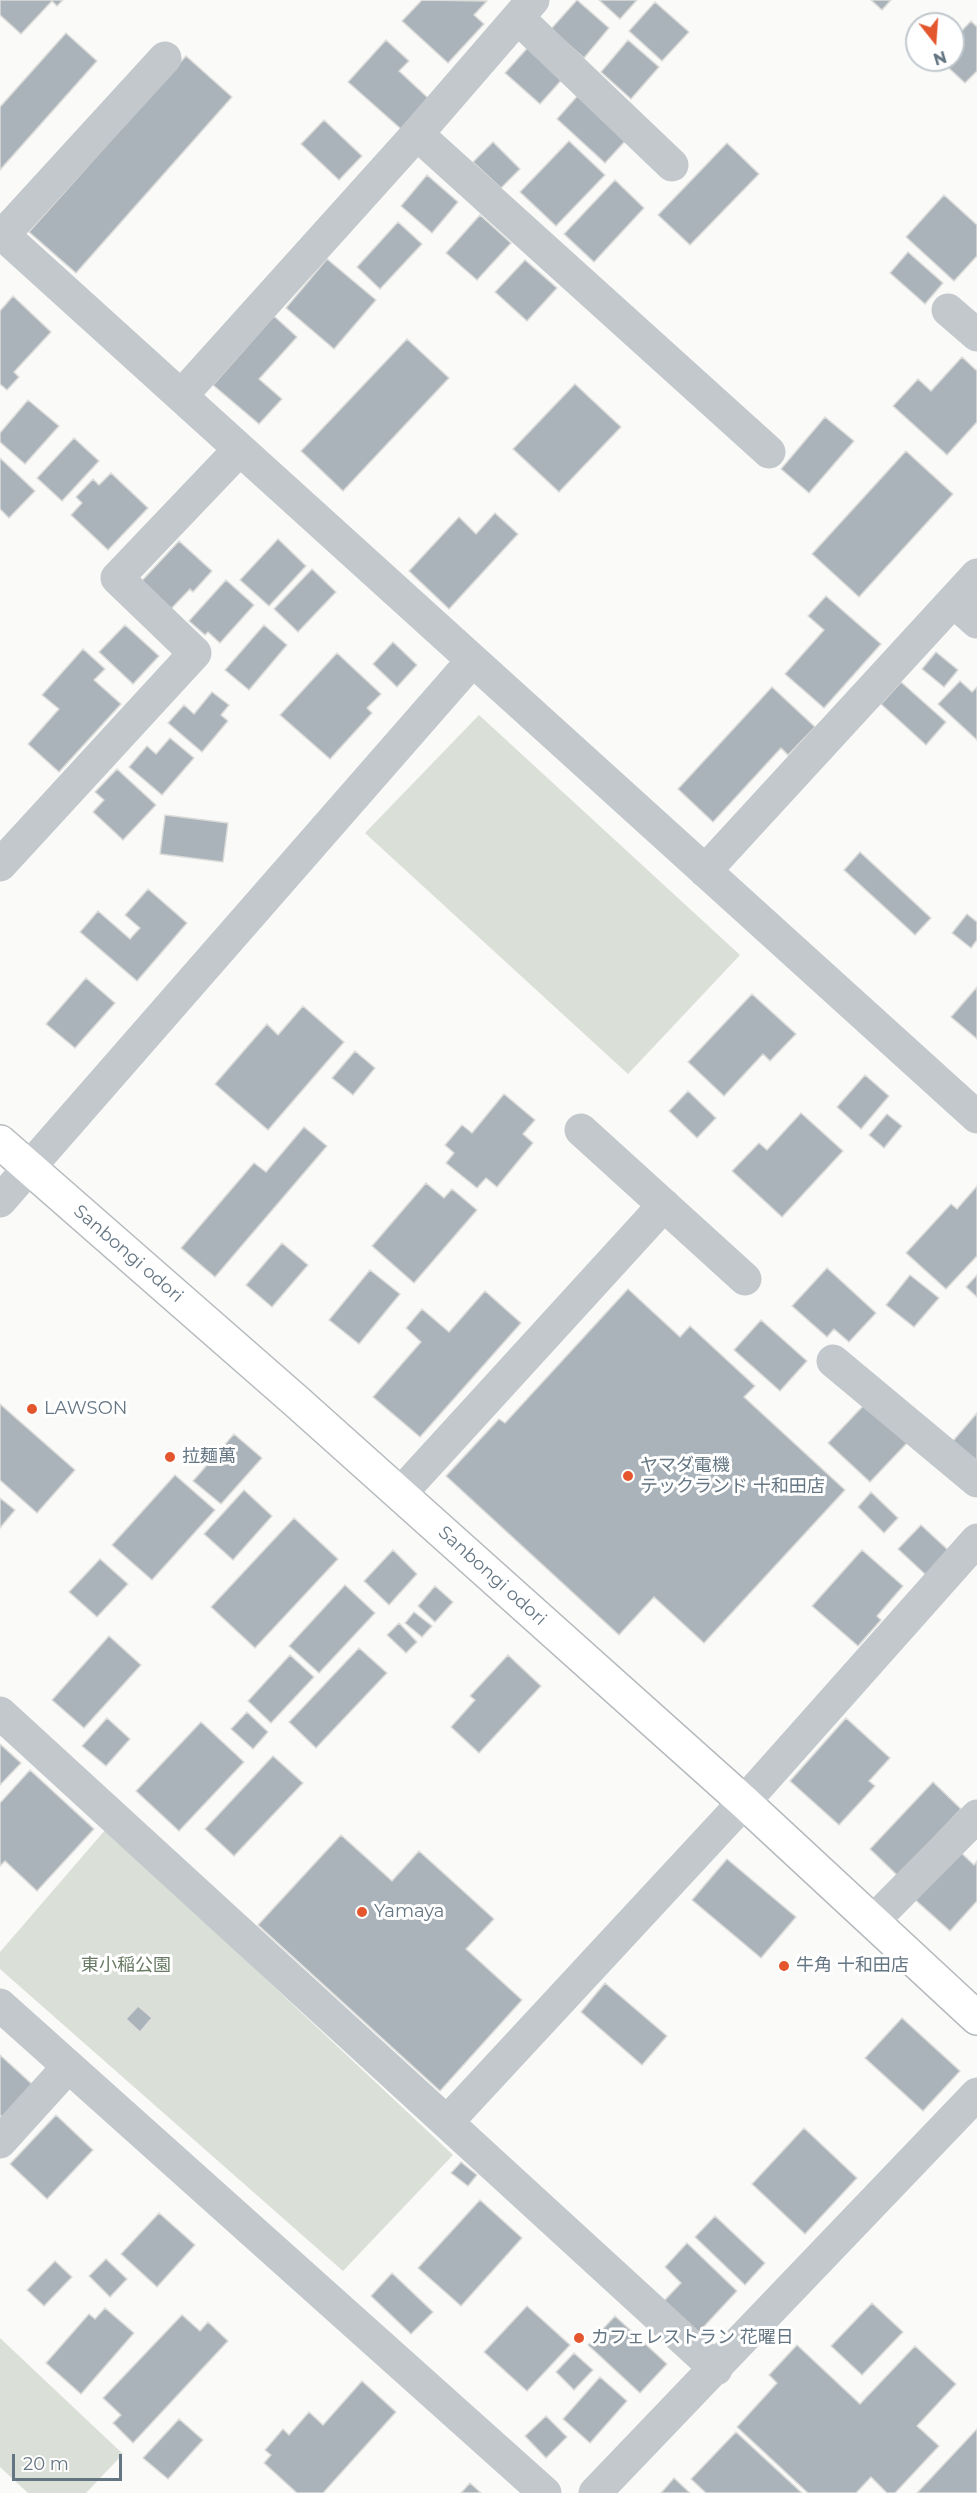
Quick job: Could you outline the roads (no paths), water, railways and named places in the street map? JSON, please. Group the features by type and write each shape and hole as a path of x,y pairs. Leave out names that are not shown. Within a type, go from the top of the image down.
{"main road":[{"name":"Sanbongi odori","path":"0,1142 400,1494 744,1802 977,2018"}],"street":[{"path":"182,395 417,134 526,6 672,165"},
{"path":"165,58 2,234 977,1117"},
{"path":"417,134 769,452"},
{"path":"948,310 977,335"},
{"path":"0,865 195,653 117,578 239,450"},
{"path":"705,870 977,575"},
{"path":"953,601 977,622"},
{"path":"0,1201 472,661"},
{"path":"581,1130 745,1280"},
{"path":"400,1494 664,1205"},
{"path":"833,1361 977,1481"},
{"path":"448,2121 744,1802 977,1540"},
{"path":"0,1713 448,2121 716,2369"},
{"path":"873,1921 977,1816"},
{"path":"0,2006 545,2493"},
{"path":"0,2142 68,2067"},
{"path":"595,2493 977,2094"}],"place":[{"name":"LAWSON","path":"32,1409"},
{"name":"拉麺萬","path":"170,1457"},
{"name":"ヤマダ電機 テックランド 十和田店","path":"628,1476"},
{"name":"Yamaya","path":"362,1912"},
{"name":"牛角 十和田店","path":"784,1966"},
{"name":"カフェレストラン 花曜日","path":"579,2338"}],"park label":[{"name":"東小稲公園","path":"126,1966"}]}
